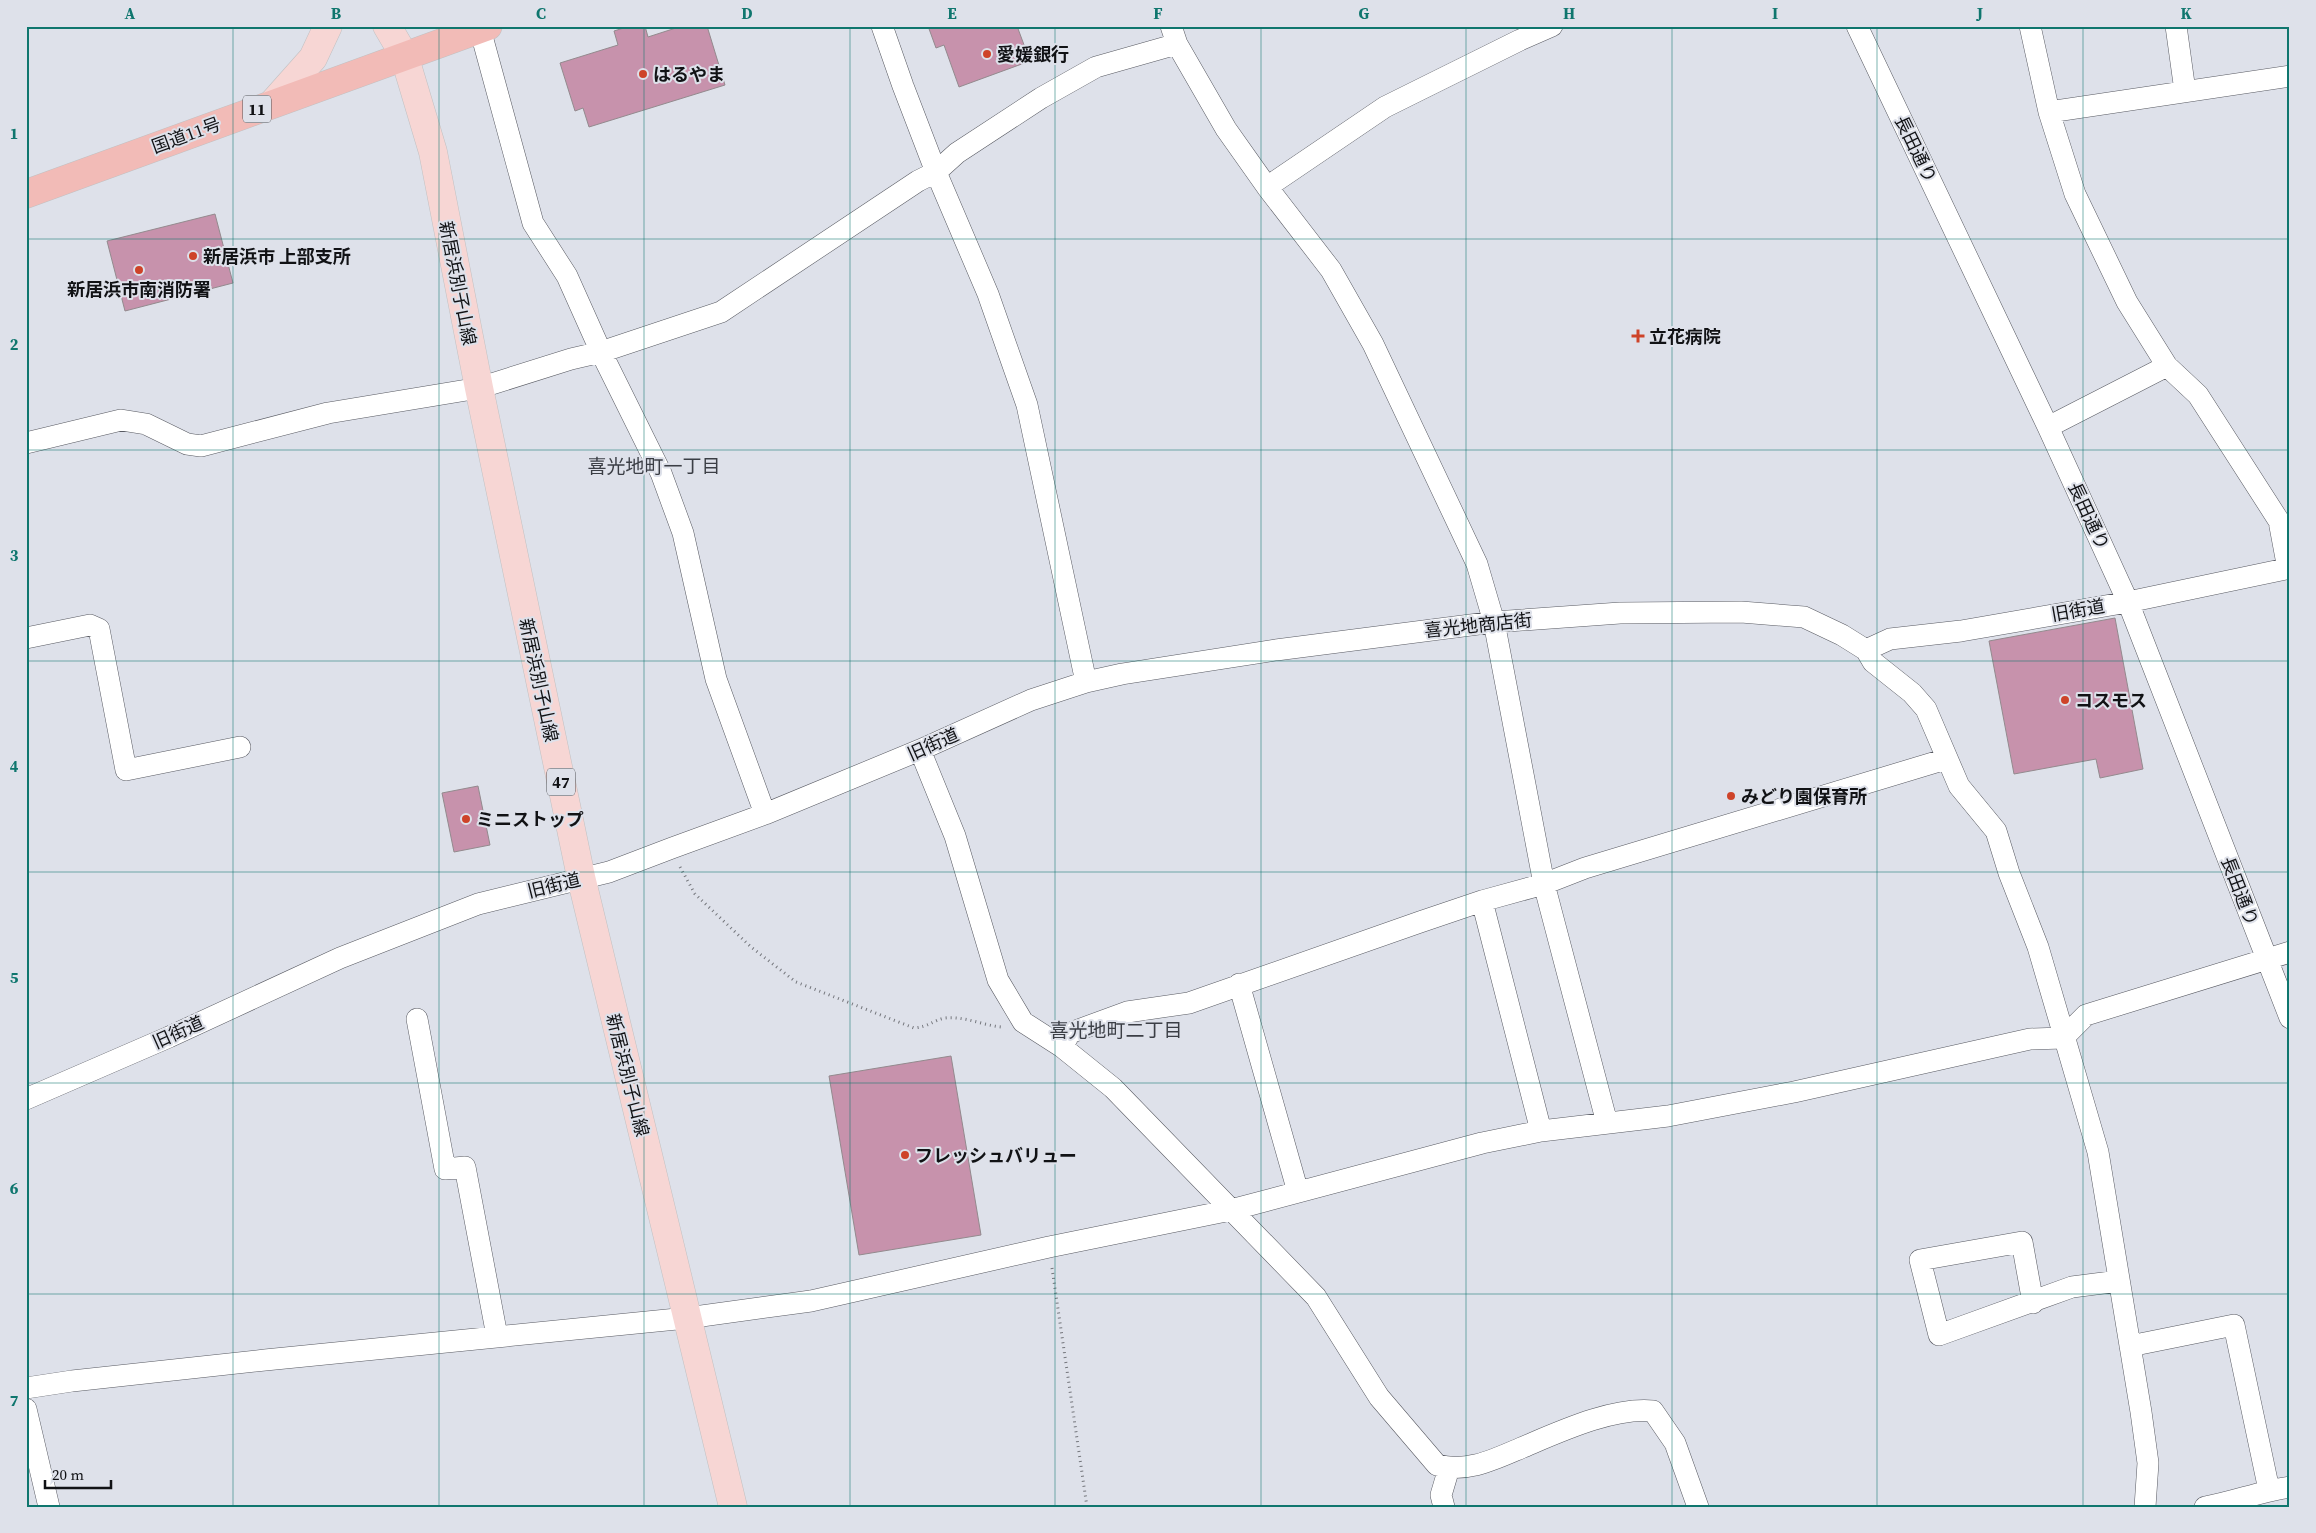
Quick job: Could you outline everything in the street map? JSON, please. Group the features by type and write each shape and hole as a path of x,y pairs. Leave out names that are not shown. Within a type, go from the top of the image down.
{"highway":[{"name":"国道11号","path":"26,194 404,55 484,28"}],"main road":[{"path":"274,103 313,58 328,26"},
{"name":"新居浜別子山線","path":"387,26 404,55 433,152 479,388 581,877 733,1507"}],"street":[{"path":"882,26 902,86 936,172 988,294 1027,405 1086,682"},
{"path":"1267,187 1385,107 1552,26"},
{"name":"長田通り","path":"1857,26 2048,427 2128,602 2290,1018"},
{"path":"2030,26 2049,112 2075,194 2127,302 2167,366 2198,395 2279,521 2289,569"},
{"path":"2176,26 2185,91"},
{"path":"484,28 533,223 567,276 601,352 662,472 683,533 716,679 765,814"},
{"path":"26,443 121,420 146,424 187,444 201,446 328,413 479,388 571,359 601,352 721,312 918,181 936,172 957,153 1041,98 1096,67 1174,35 1226,129 1267,187 1331,270 1373,344 1477,564 1494,622 1544,884 1607,1123"},
{"path":"2049,112 2290,76"},
{"path":"2048,427 2167,366"},
{"name":"旧街道","path":"1866,650 1890,639 1961,630 2128,602 2289,569"},
{"name":"喜光地商店街","path":"1086,682 1122,674 1276,650 1494,622 1620,613 1741,612 1804,617 1842,635 1866,650 1873,662 1912,693 1926,709 1938,733 1946,759 1959,786 1996,831 2009,873 2038,947 2063,1038 2098,1152 2148,1463 2145,1507"},
{"path":"26,638 90,625 99,629 126,770 240,747"},
{"name":"旧街道","path":"26,1099 340,958 478,904 581,877 609,872 765,814 920,750 1031,700 1086,682"},
{"path":"920,750 955,836 998,980 1023,1022 1062,1047 1113,1088 1316,1297 1379,1397 1437,1465 1449,1468 1478,1466 1578,1424 1639,1410 1653,1411 1675,1443 1698,1507"},
{"path":"1062,1047 1070,1033 1127,1012 1189,1003 1239,984 1482,901 1544,884 1586,868 1946,759"},
{"path":"1482,901 1541,1131"},
{"path":"26,1388 72,1381 246,1362 687,1318 811,1301 1049,1247 1230,1210 1482,1144 1541,1131 1668,1116 1794,1092 2030,1039 2063,1038 2086,1015 2290,952"},
{"path":"1239,984 1298,1192"},
{"path":"417,1018 445,1169 464,1167 497,1336"},
{"path":"2033,1303 2022,1242 1920,1260 1939,1335 2033,1303 2072,1288 2119,1280"},
{"path":"2130,1346 2234,1325 2280,1488 2205,1507"},
{"path":"26,1409 49,1507"},
{"path":"1444,1507 1441,1495 1449,1468"}],"path":[{"path":"672,848 695,894 751,946 796,982 914,1028 925,1027 942,1018 959,1018 1012,1028 1023,1022"},
{"path":"1049,1247 1087,1507"}],"building":[{"name":"はるやま","path":"630,26 645,26 648,37 682,26 707,26 725,85 589,127 583,108 575,111 560,63 618,45 614,31"},
{"name":"愛媛銀行","path":"928,26 1017,26 1030,61 959,87 944,45 936,48"},
{"path":"215,214 233,283 125,311 107,241"},
{"name":"コスモス","path":"2115,618 2143,769 2100,778 2096,759 2014,774 1989,641"},
{"name":"ミニストップ","path":"478,786 490,845 454,852 442,793"},
{"name":"フレッシュバリュー","path":"951,1056 981,1235 859,1255 829,1076"}],"place":[{"name":"愛媛銀行","path":"987,54"},
{"name":"はるやま","path":"643,74"},
{"name":"新居浜市 上部支所","path":"193,256"},
{"name":"新居浜市南消防署","path":"139,270"},
{"name":"立花病院","path":"1638,336"},
{"name":"コスモス","path":"2065,700"},
{"name":"みどり園保育所","path":"1731,796"},
{"name":"ミニストップ","path":"466,819"},
{"name":"フレッシュバリュー","path":"905,1155"}],"district":[{"name":"喜光地町一丁目","path":"654,466"},
{"name":"喜光地町二丁目","path":"1116,1030"}]}
